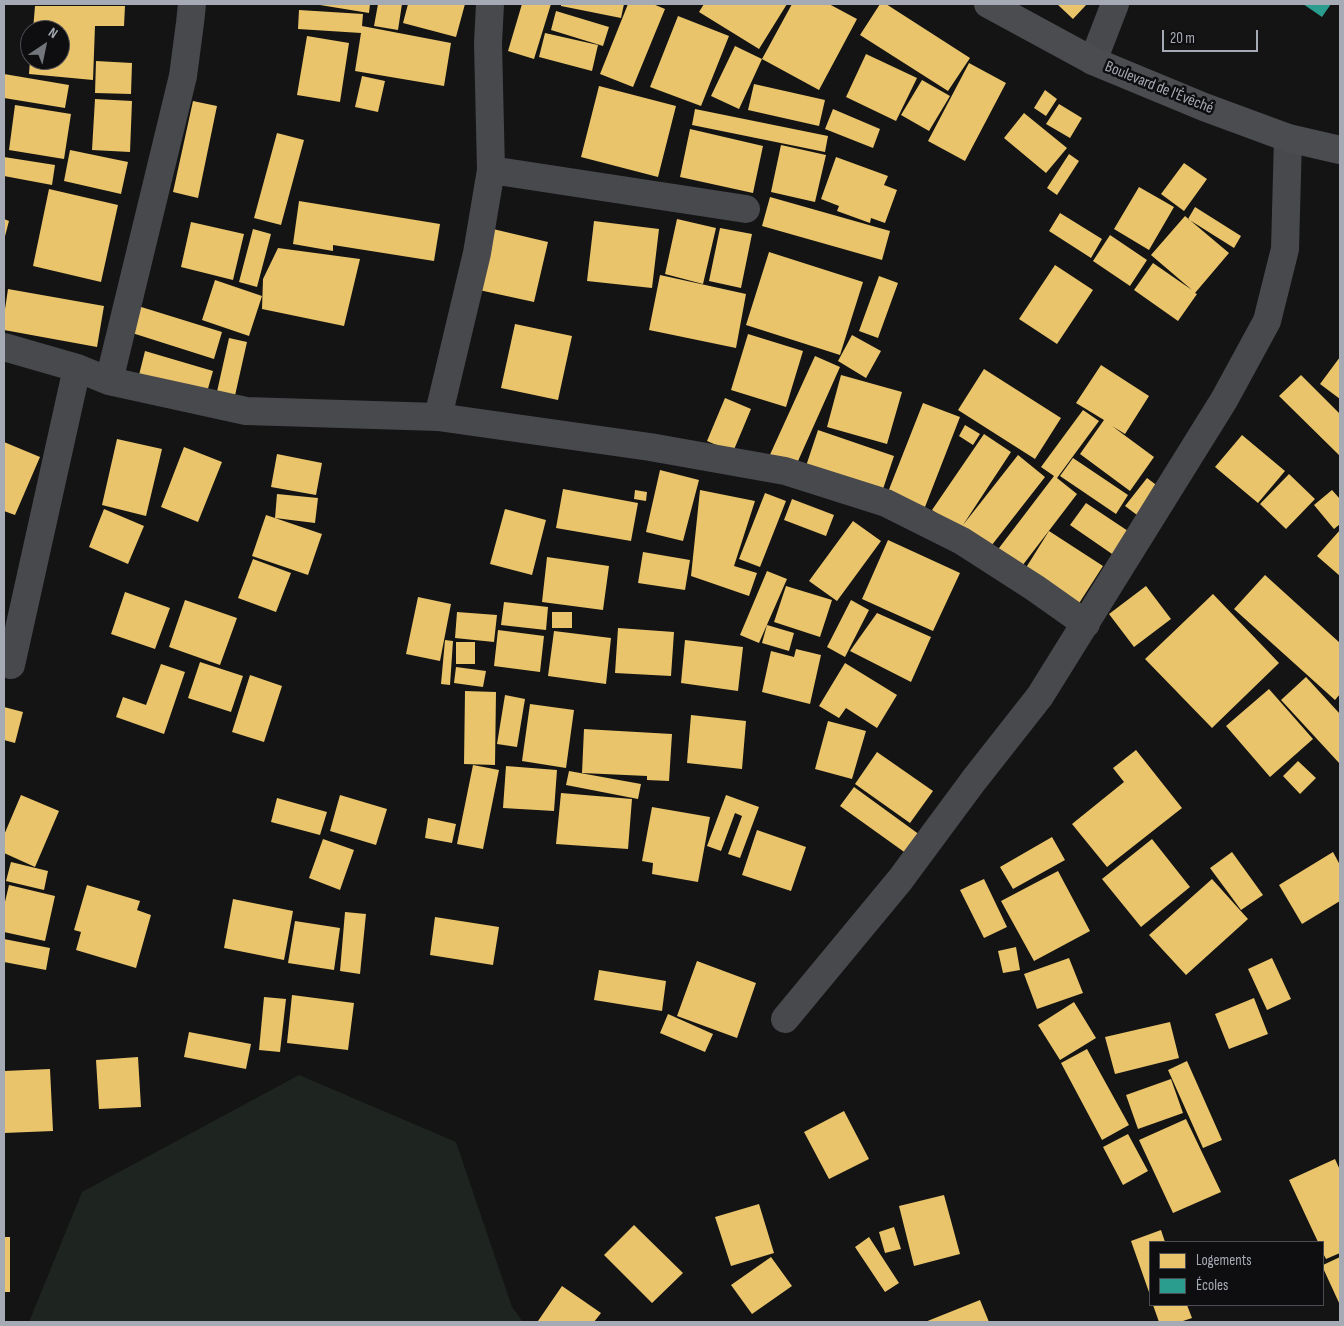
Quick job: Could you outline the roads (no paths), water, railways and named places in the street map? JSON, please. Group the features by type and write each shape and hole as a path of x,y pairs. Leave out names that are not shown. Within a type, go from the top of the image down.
{"main road":[{"name":"Boulevard de l'Évêché","path":"988,4 1094,62 1204,107 1288,138 1340,150"}],"street":[{"path":"109,381 183,76 192,4"},
{"path":"438,417 477,253 491,170 488,43 490,4"},
{"path":"1094,62 1115,4"},
{"path":"785,1019 900,880 974,780 1040,696 1224,400 1267,321 1285,249 1288,138"},
{"path":"491,170 746,209"},
{"path":"4,347 77,368 109,381 246,411 438,417 650,447 785,471 886,503 962,541 1086,624"},
{"path":"11,665 77,368"}]}
